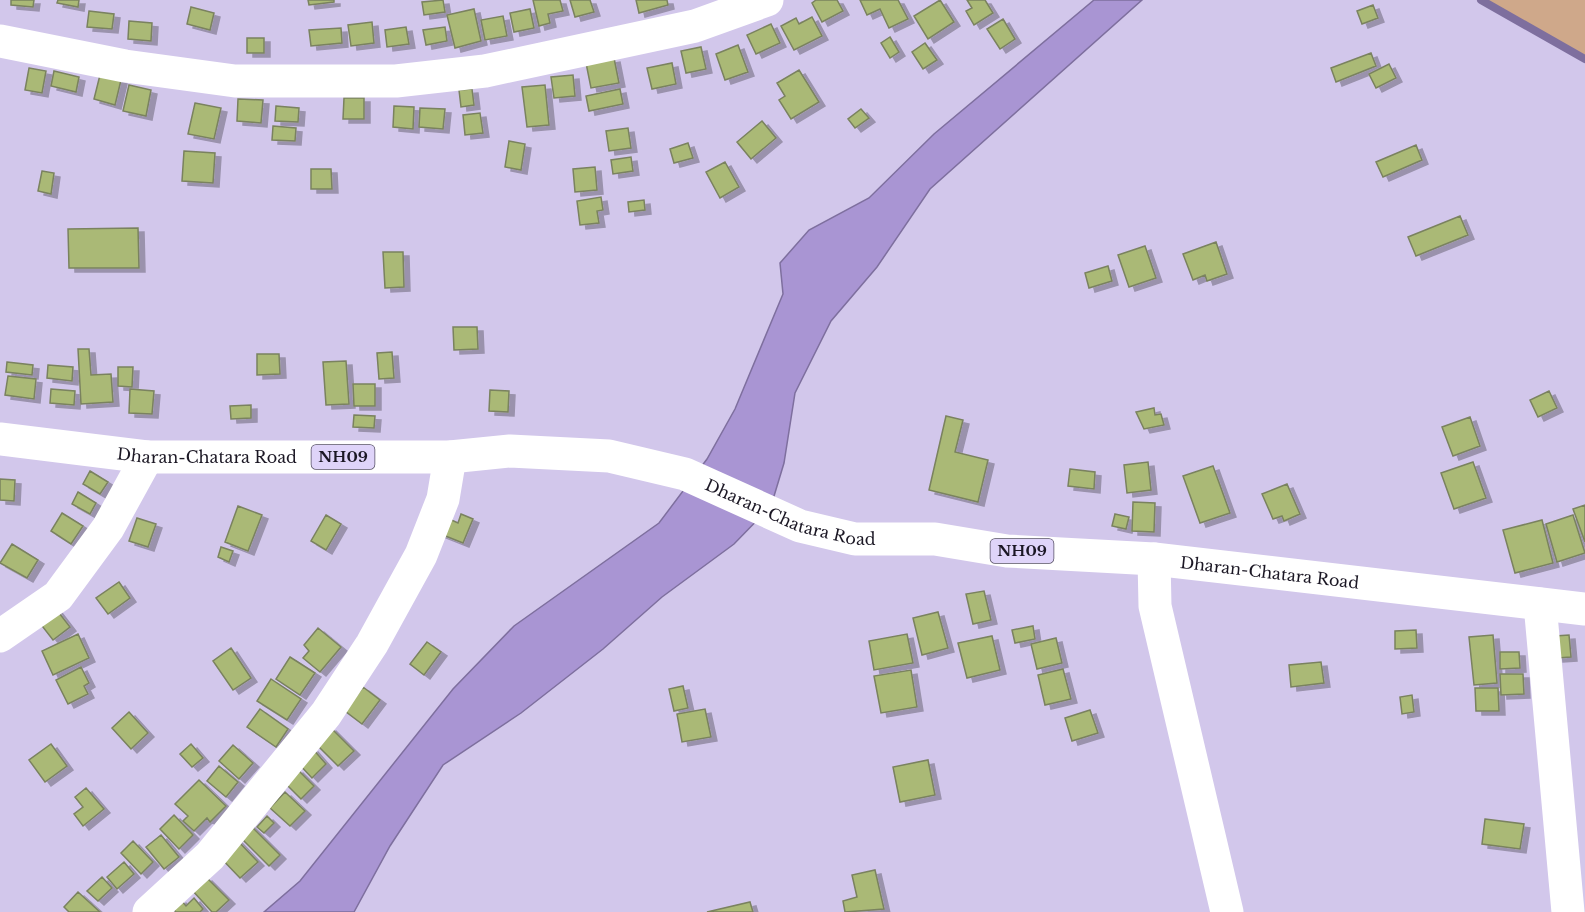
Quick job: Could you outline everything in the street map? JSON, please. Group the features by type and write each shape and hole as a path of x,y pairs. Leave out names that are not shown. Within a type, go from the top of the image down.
{"street":[{"path":"0,41 125,66 235,81 396,81 485,71 695,26 767,0"},
{"name":"Dharan-Chatara Road","path":"0,439 147,457 450,457 510,451 609,456 686,474 800,526 855,539 935,539 1007,550 1154,559 1585,609"},
{"path":"0,636 58,596 108,528 147,457"},
{"path":"149,912 210,856 326,714 372,644 421,555 443,499 450,457"},
{"path":"1154,559 1155,606 1227,912"},
{"path":"1540,604 1568,912"}],"shaded area":[{"path":"1094,0 1142,0 930,189 877,267 831,321 795,393 784,463 771,506 734,544 662,597 603,649 521,713 443,765 390,846 354,912 264,912 300,881 453,689 514,626 659,523 707,459 735,409 783,294 780,263 809,230 869,198 934,134"},
{"path":"1481,0 1585,0 1585,59"}],"building":[{"path":"11,0 34,0 33,7 11,5"},
{"path":"58,0 79,0 78,7 57,3"},
{"path":"308,0 334,0 334,2 309,5"},
{"path":"443,0 445,12 424,15 422,2"},
{"path":"533,0 560,0 563,11 548,14 550,23 539,26"},
{"path":"570,0 590,0 594,12 575,17"},
{"path":"636,0 667,0 668,5 639,13"},
{"path":"816,0 837,0 843,11 822,22 812,3"},
{"path":"860,0 898,0 908,19 889,28 880,9 867,15"},
{"path":"940,0 954,22 928,39 914,16"},
{"path":"967,0 985,0 993,13 974,25 966,11 972,8"},
{"path":"1373,5 1378,18 1362,24 1357,11"},
{"path":"191,7 214,13 210,30 187,24"},
{"path":"474,9 481,41 455,48 447,15"},
{"path":"530,9 534,28 514,32 510,13"},
{"path":"89,11 114,14 112,29 87,27"},
{"path":"503,16 507,36 485,40 481,20"},
{"path":"812,17 822,36 794,50 781,26 796,18 799,24"},
{"path":"1003,19 1015,39 1000,49 987,29"},
{"path":"129,21 152,23 151,41 128,39"},
{"path":"372,22 374,43 351,46 348,25"},
{"path":"771,24 780,43 756,54 747,35"},
{"path":"406,27 409,44 387,47 385,30"},
{"path":"445,27 447,41 426,45 423,30"},
{"path":"341,28 342,43 311,46 309,30"},
{"path":"890,37 899,52 890,58 881,43"},
{"path":"247,38 264,38 264,53 247,53"},
{"path":"925,43 937,60 923,69 912,52"},
{"path":"738,45 748,72 725,80 716,54"},
{"path":"701,47 706,69 686,73 681,51"},
{"path":"1371,53 1376,66 1336,82 1331,68"},
{"path":"614,58 619,83 591,88 586,63"},
{"path":"672,63 676,84 652,89 647,68"},
{"path":"1389,64 1396,78 1376,88 1369,74"},
{"path":"29,68 46,71 42,93 25,90"},
{"path":"799,70 819,102 791,119 779,100 785,96 777,83"},
{"path":"54,71 79,77 76,92 51,86"},
{"path":"100,75 121,80 115,105 94,99"},
{"path":"573,75 575,96 554,98 551,77"},
{"path":"129,85 151,90 146,116 123,111"},
{"path":"545,85 549,125 527,127 522,87"},
{"path":"472,89 474,105 461,107 459,90"},
{"path":"620,89 623,104 589,111 586,96"},
{"path":"344,98 364,98 364,119 343,119"},
{"path":"238,99 263,100 261,123 237,121"},
{"path":"195,103 221,108 214,139 188,134"},
{"path":"276,106 299,108 298,122 275,121"},
{"path":"394,106 414,107 413,129 393,127"},
{"path":"420,108 445,109 443,129 419,127"},
{"path":"861,109 869,118 855,128 848,119"},
{"path":"480,113 483,133 465,135 463,115"},
{"path":"762,121 776,138 751,159 737,142"},
{"path":"273,126 296,128 295,141 272,140"},
{"path":"628,128 631,148 609,151 606,131"},
{"path":"509,141 525,144 521,170 505,167"},
{"path":"688,143 693,158 674,163 670,149"},
{"path":"1416,145 1422,160 1383,177 1376,162"},
{"path":"184,151 215,153 213,183 182,181"},
{"path":"631,157 633,171 613,174 611,160"},
{"path":"725,162 739,187 720,198 706,172"},
{"path":"595,167 597,190 575,192 573,169"},
{"path":"311,169 331,169 332,189 311,189"},
{"path":"42,171 54,173 51,194 38,191"},
{"path":"601,197 603,210 597,211 599,223 580,225 577,201"},
{"path":"644,200 645,210 629,212 628,202"},
{"path":"1460,216 1468,235 1416,256 1408,237"},
{"path":"138,228 139,268 69,268 68,229"},
{"path":"1216,242 1227,274 1207,281 1205,275 1193,280 1183,254"},
{"path":"1145,246 1156,278 1129,287 1118,255"},
{"path":"383,252 403,252 404,287 385,288"},
{"path":"1108,266 1112,281 1089,288 1085,273"},
{"path":"453,327 477,327 478,349 454,350"},
{"path":"78,349 89,349 91,375 111,374 113,402 81,404"},
{"path":"392,352 394,378 379,379 377,353"},
{"path":"257,354 279,354 280,374 257,375"},
{"path":"346,361 349,404 326,405 323,362"},
{"path":"7,362 33,365 32,375 6,372"},
{"path":"48,365 73,367 72,381 47,378"},
{"path":"118,367 133,367 132,387 118,386"},
{"path":"8,376 36,379 34,399 5,395"},
{"path":"353,384 375,384 375,406 354,406"},
{"path":"51,389 75,391 74,405 50,403"},
{"path":"130,389 154,391 152,414 129,413"},
{"path":"490,390 509,391 508,412 489,411"},
{"path":"1549,391 1557,408 1538,417 1530,400"},
{"path":"251,405 251,418 231,419 230,406"},
{"path":"1154,408 1155,415 1161,414 1164,425 1144,429 1136,412"},
{"path":"354,415 375,416 374,428 353,427"},
{"path":"946,416 963,420 955,452 988,460 978,502 929,490"},
{"path":"1470,417 1480,446 1453,456 1442,427"},
{"path":"1148,462 1151,490 1127,493 1124,465"},
{"path":"1473,462 1486,498 1454,509 1441,473"},
{"path":"1213,466 1230,513 1200,523 1183,476"},
{"path":"1070,469 1095,472 1094,489 1068,486"},
{"path":"90,471 108,482 100,494 83,484"},
{"path":"0,479 15,480 14,501 0,500"},
{"path":"1287,484 1300,514 1284,521 1282,516 1273,519 1262,494"},
{"path":"78,492 96,503 90,514 72,504"},
{"path":"1133,502 1155,503 1154,532 1132,531"},
{"path":"1585,505 1585,542 1573,509"},
{"path":"238,506 262,515 248,551 225,542"},
{"path":"62,513 83,526 71,544 51,531"},
{"path":"461,514 473,519 463,543 438,533 445,517 458,523"},
{"path":"1115,514 1129,517 1126,529 1112,526"},
{"path":"326,515 341,524 326,550 311,541"},
{"path":"1573,515 1585,553 1557,562 1546,524"},
{"path":"137,518 156,524 148,547 129,541"},
{"path":"1542,520 1553,563 1515,573 1503,530"},
{"path":"12,544 38,560 27,578 0,563"},
{"path":"221,547 233,551 229,562 218,557"},
{"path":"119,582 130,598 108,614 96,598"},
{"path":"984,591 991,620 973,624 966,594"},
{"path":"56,609 70,627 53,640 39,622"},
{"path":"938,612 948,648 922,655 913,618"},
{"path":"1033,626 1035,639 1015,643 1012,630"},
{"path":"318,628 341,647 320,672 303,658 309,651 304,645"},
{"path":"1416,630 1417,648 1395,649 1395,631"},
{"path":"78,634 89,658 53,675 42,651"},
{"path":"907,634 913,663 874,670 869,641"},
{"path":"1493,635 1497,683 1474,685 1469,637"},
{"path":"1569,635 1571,657 1557,658 1555,636"},
{"path":"992,636 1000,670 967,678 958,643"},
{"path":"1056,638 1062,663 1037,669 1031,644"},
{"path":"427,642 441,652 424,675 410,664"},
{"path":"231,648 251,678 233,690 213,661"},
{"path":"1500,652 1519,652 1520,668 1500,669"},
{"path":"290,657 315,673 300,695 276,679"},
{"path":"1321,662 1324,683 1291,687 1289,665"},
{"path":"81,667 89,683 84,686 88,694 68,704 56,680"},
{"path":"1063,669 1071,699 1045,705 1038,675"},
{"path":"911,670 917,707 881,713 874,676"},
{"path":"1500,674 1523,674 1524,694 1501,695"},
{"path":"271,679 301,699 287,720 257,701"},
{"path":"683,686 688,708 674,711 669,689"},
{"path":"363,687 380,700 362,724 345,711"},
{"path":"1475,688 1498,688 1499,711 1476,711"},
{"path":"1412,695 1414,712 1402,714 1400,697"},
{"path":"260,709 288,729 276,747 247,727"},
{"path":"705,709 711,737 682,742 677,714"},
{"path":"1090,710 1098,733 1072,741 1065,718"},
{"path":"129,712 148,733 131,749 112,728"},
{"path":"330,727 354,751 338,766 315,743"},
{"path":"51,744 67,766 45,782 29,760"},
{"path":"191,744 203,758 192,767 180,754"},
{"path":"233,745 253,763 239,779 219,761"},
{"path":"312,748 326,764 312,778 297,762"},
{"path":"928,760 935,795 900,802 893,767"},
{"path":"219,766 238,782 226,797 207,781"},
{"path":"297,769 314,786 301,799 284,782"},
{"path":"199,780 226,806 210,822 207,818 194,831 183,821 188,816 175,804"},
{"path":"86,788 104,809 83,826 74,814 83,807 75,797"},
{"path":"285,792 305,811 290,826 270,808"},
{"path":"174,815 193,835 179,849 160,829"},
{"path":"267,816 274,823 264,833 257,827"},
{"path":"1485,819 1524,824 1520,849 1482,844"},
{"path":"246,821 280,855 269,866 235,832"},
{"path":"161,835 179,857 164,869 146,847"},
{"path":"236,839 258,862 240,878 218,855"},
{"path":"133,841 153,862 141,874 121,853"},
{"path":"124,862 134,874 117,889 107,877"},
{"path":"875,870 884,909 845,912 843,901 857,897 852,875"},
{"path":"102,877 112,888 98,901 87,891"},
{"path":"206,877 229,900 216,912 212,912 192,890"},
{"path":"78,892 100,912 69,912 64,907"},
{"path":"194,898 203,909 200,912 176,912 171,907 180,899 186,906"},
{"path":"750,902 753,912 707,912"}],"waterway":[{"path":"1481,0 1585,59"}]}
